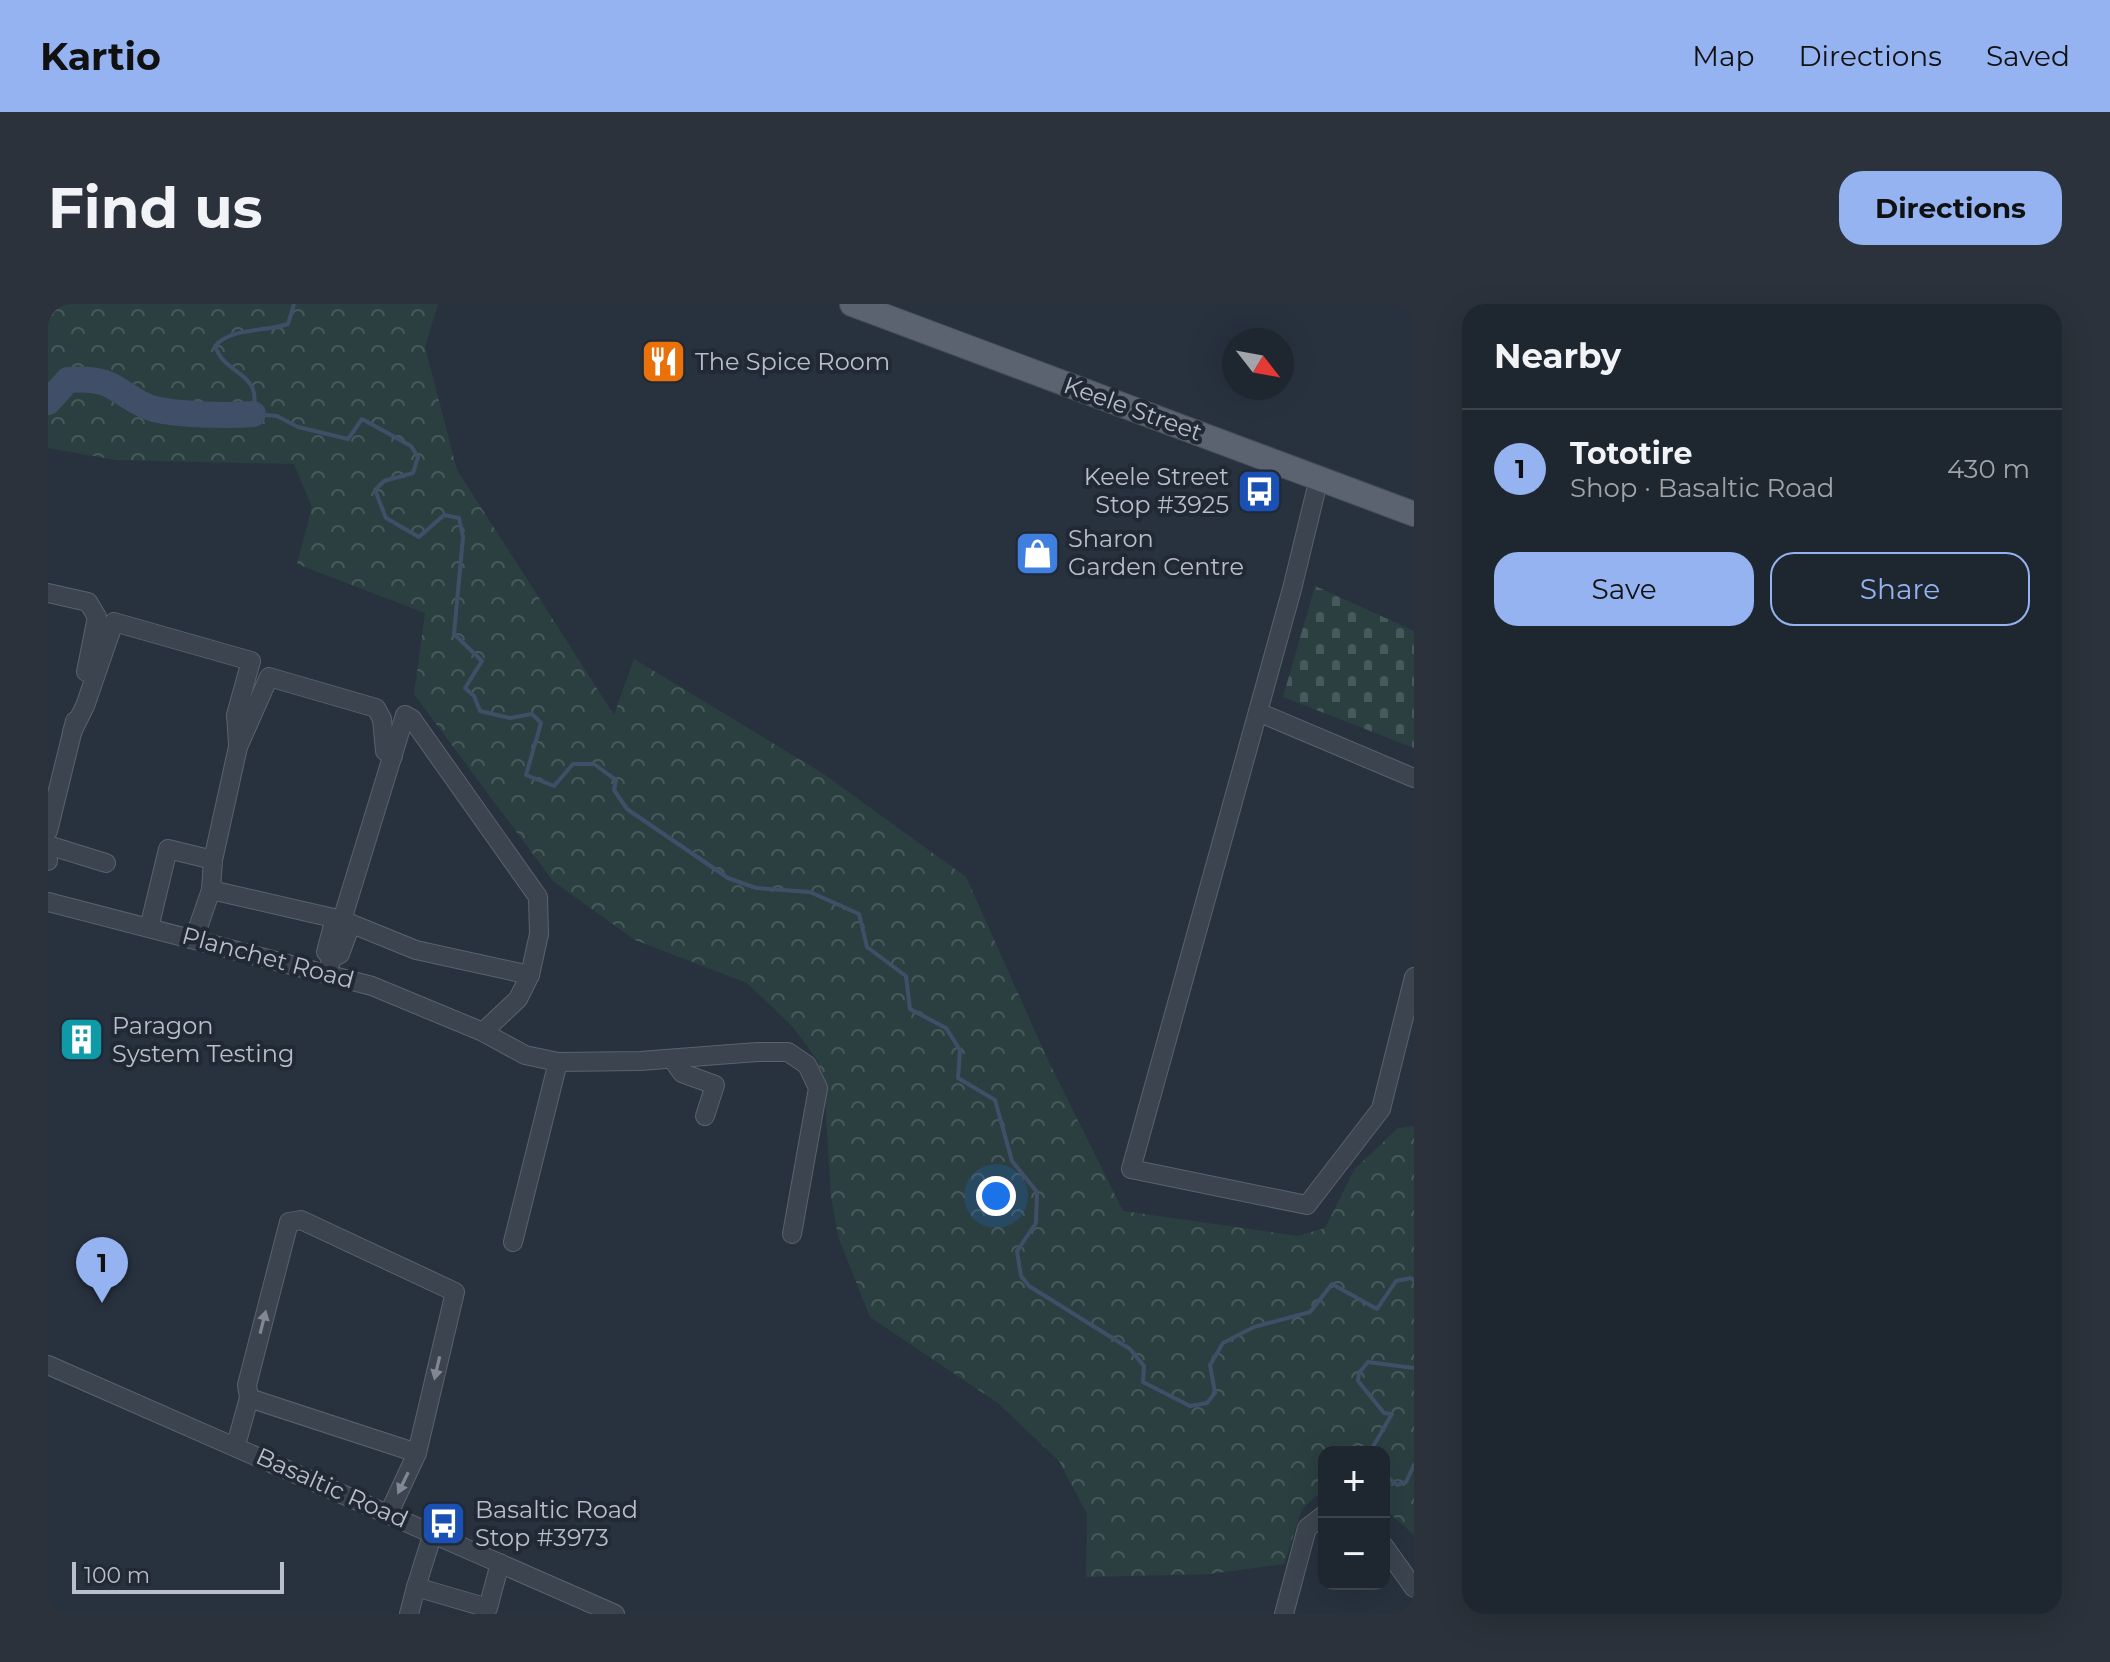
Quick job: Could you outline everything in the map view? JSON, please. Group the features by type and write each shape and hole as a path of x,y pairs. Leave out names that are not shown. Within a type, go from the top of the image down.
{"main road":[{"name":"Keele Street","path":"852,304 1414,514"}],"street":[{"path":"1319,478 1292,589 1131,1169 1307,1205 1381,1109 1414,977"},
{"path":"48,593 88,602 97,617 48,831"},
{"path":"72,732 85,706 114,622 251,661 236,715 238,747"},
{"path":"194,939 211,890 213,860 238,747 269,677 376,708 382,719 385,751 393,756"},
{"path":"1258,712 1414,778"},
{"path":"330,965 340,954 347,935 341,923 405,715 412,719 538,897 539,934 530,975 518,999 483,1032"},
{"path":"48,845 106,863"},
{"path":"149,928 168,849 213,860"},
{"path":"211,890 341,923 416,950 530,975"},
{"name":"Planchet Road","path":"48,902 194,939 330,965 483,1032 525,1055 558,1062 788,1052 807,1065 818,1088 792,1234"},
{"path":"672,1059 682,1073 715,1085 705,1116"},
{"path":"513,1242 558,1062"},
{"path":"236,1445 249,1398 247,1385 289,1222 301,1220 455,1292 417,1453 389,1513"},
{"name":"Basaltic Road","path":"48,1365 181,1425 236,1445 609,1613"},
{"path":"249,1398 417,1453"},
{"path":"1284,1614 1307,1528 1320,1518"},
{"path":"409,1614 433,1533"},
{"path":"1390,1554 1414,1588"},
{"path":"416,1587 488,1611 500,1563"}],"green space":[{"path":"48,304 438,304 425,347 457,470 614,715 634,659 822,773 966,877 1047,1058 1123,1211 1298,1236 1325,1228 1354,1170 1398,1128 1414,1126 1414,1535 1390,1513 1390,1446 1318,1446 1318,1494 1302,1509 1284,1564 1210,1574 1086,1577 1087,1514 1059,1461 998,1403 870,1317 838,1236 831,1197 825,1097 818,1061 793,1027 747,983 635,940 553,881 414,694 425,613 297,564 312,507 294,464 116,460 48,448"},
{"path":"1315,586 1414,631 1414,748 1283,697"}],"waterway":[{"path":"294,304 288,324 230,336 215,346 227,364 242,375 253,389 253,414 277,416 298,427 348,439 362,419 411,446 418,457 413,473 384,481 375,490 386,518 419,537 444,515 459,518 463,537 454,634 482,661 465,688 474,696 480,711 510,718 532,714 541,723 526,775 554,786 573,764 594,764 616,780 614,790 627,809 728,878 756,888 810,892 859,914 867,947 906,976 910,1009 946,1028 960,1050 958,1078 995,1100 1012,1161 1037,1192 1036,1223 1017,1251 1021,1276 1029,1286 1130,1349 1144,1366 1143,1382 1190,1406 1207,1403 1215,1393 1210,1365 1223,1343 1254,1327 1310,1312 1332,1284 1377,1309 1396,1281 1411,1278 1414,1281"},
{"path":"48,402 68,380 84,380 110,385 154,409 176,413 253,414"},
{"path":"1373,1446 1392,1414 1384,1413 1358,1381 1359,1373 1368,1362 1414,1368"},
{"path":"1390,1479 1397,1485 1406,1482 1414,1465"}],"place":[{"name":"The Spice Room","path":"664,362"},
{"name":"Keele Street Stop #3925","path":"1260,491"},
{"name":"Sharon Garden Centre","path":"1037,553"},
{"name":"Paragon System Testing","path":"81,1040"},
{"name":"Tototire","path":"102,1303"},
{"name":"Basaltic Road Stop #3973","path":"444,1524"}]}
